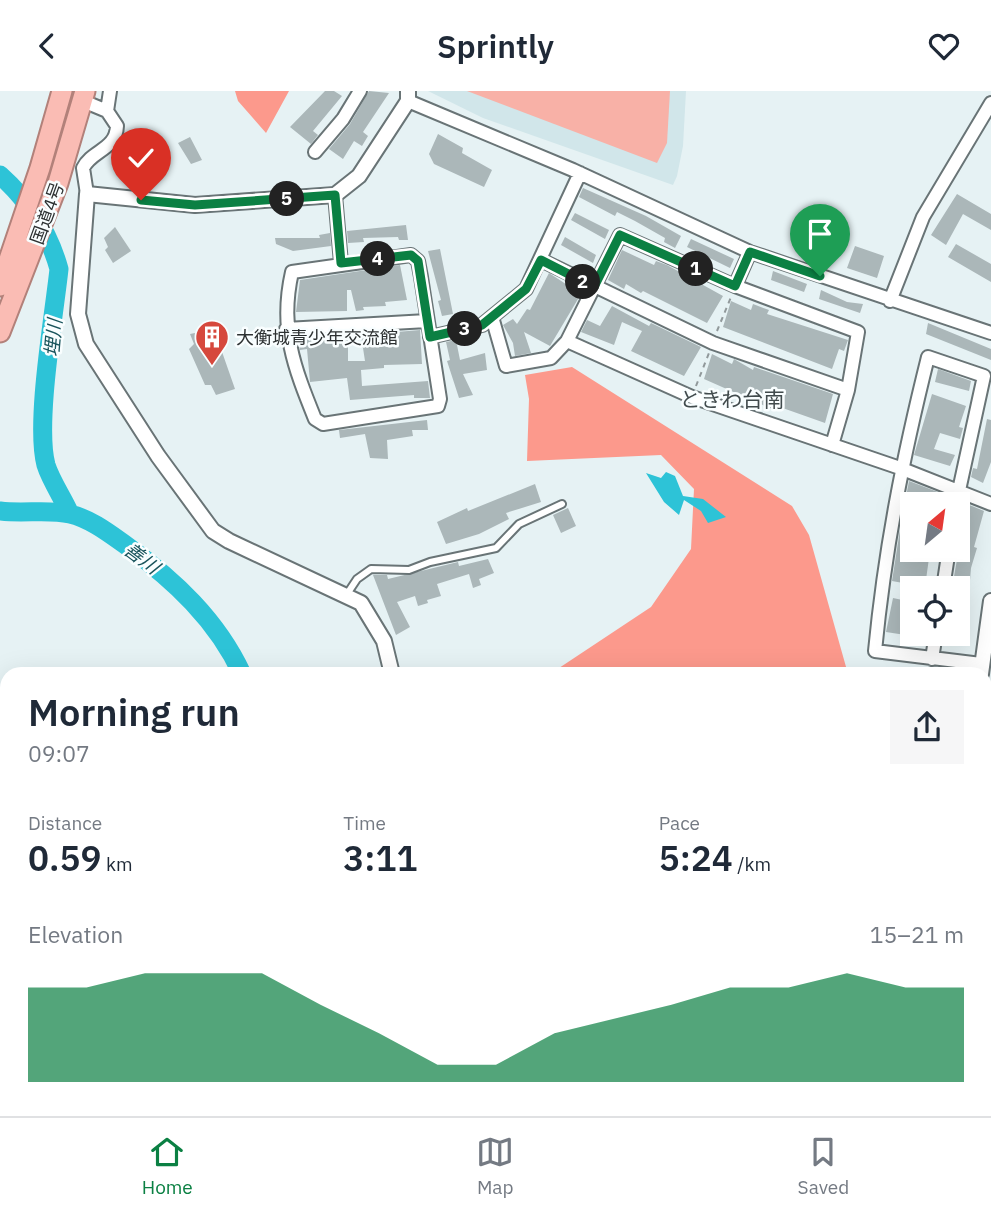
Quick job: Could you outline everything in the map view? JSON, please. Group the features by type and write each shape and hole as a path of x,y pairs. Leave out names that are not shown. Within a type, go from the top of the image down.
{"highway":[{"name":"国道4号","path":"0,286 40,168 62,91"},
{"name":"国道4号","path":"0,332 58,183 84,96"}],"street":[{"path":"107,111 110,91"},
{"path":"315,152 343,119 360,91"},
{"path":"84,96 107,111 115,120 117,132 103,152 90,157 83,168 87,194 78,314 86,344 158,456 213,531 361,603 384,641 390,667"},
{"path":"87,194 195,205 335,195 359,176 408,96 750,252 991,333"},
{"path":"890,301 923,216 991,103"},
{"path":"430,337 482,325 526,289 580,173"},
{"path":"335,195 341,263"},
{"path":"492,317 506,366 551,358 567,341 620,235 735,286 858,332 848,390 832,445"},
{"path":"735,286 750,252"},
{"path":"411,255 418,261 440,399 438,406 324,424 316,419 292,362 286,329 292,272 341,263 411,255"},
{"path":"541,260 713,343 848,390"},
{"path":"286,329 427,321"},
{"path":"567,341 692,397 900,468 946,492"},
{"path":"958,492 984,376 928,357 900,468 883,564 875,651 971,667"},
{"path":"970,500 991,504"},
{"path":"981,667 991,601"},
{"path":"932,659 934,646"}],"lane":[{"path":"346,594 357,579 371,569 409,570 430,562 496,548 519,524 562,504"}],"shaded area":[{"path":"235,91 289,91 266,133 238,101"},
{"path":"428,91 686,91 683,146 677,176 673,185 483,118"},
{"path":"467,91 670,91 667,143 657,163"},
{"path":"572,367 792,506 809,535 846,667 561,667 651,607 691,549 694,489 661,455 527,461 529,399 525,375"}],"water":[{"path":"666,472 675,476 683,496 703,499 726,517 708,523 701,511 684,500 679,515 664,502 646,473 661,478"}],"building":[{"path":"325,91 334,91 342,96 313,131 318,135 311,144 290,127"},
{"path":"369,91 389,93 363,132 368,136 362,146 354,141 343,159 329,149 350,124"},
{"path":"438,134 463,148 462,153 492,170 484,187 434,164 429,154"},
{"path":"190,137 202,160 191,164 178,143"},
{"path":"144,148 154,172 144,176 132,153"},
{"path":"583,188 646,216 681,236 675,248 664,242 665,238 635,221 617,212 615,216 579,197"},
{"path":"957,194 991,214 991,230 963,214 946,245 931,235"},
{"path":"575,213 609,230 605,239 571,220"},
{"path":"406,225 408,240 399,240 398,237 363,238 364,242 348,243 347,231"},
{"path":"115,227 131,251 113,263 105,250 108,247 104,238"},
{"path":"330,233 331,246 293,251 276,244 275,238 320,238 319,235"},
{"path":"565,237 596,255 593,263 561,245"},
{"path":"691,239 734,259 730,268 687,247"},
{"path":"956,244 991,264 991,282 948,257"},
{"path":"855,246 884,256 877,278 847,268"},
{"path":"440,249 453,314 442,316 438,301 441,300 428,251"},
{"path":"622,250 654,265 656,261 667,265 723,296 707,323 643,291 641,293 626,284 624,289 608,280"},
{"path":"400,265 407,300 385,302 386,306 363,307 364,310 356,311 351,290 347,290 347,311 296,312 300,280"},
{"path":"773,271 807,284 804,292 771,280"},
{"path":"549,273 581,294 550,346 524,332 531,353 515,356 513,343 503,325 513,319 517,324 527,309 530,310"},
{"path":"821,290 847,302 863,304 860,313 819,299"},
{"path":"731,301 751,310 753,304 769,310 767,314 848,340 844,351 839,349 832,369 723,327"},
{"path":"612,306 649,326 651,323 701,347 684,376 631,351 642,331 622,322 614,345 581,332 587,320 600,326"},
{"path":"928,323 991,349 991,360 926,334"},
{"name":"大衡城青少年交流館","path":"214,329 235,389 216,395 211,385 205,385 189,349 194,344 190,334"},
{"path":"420,330 422,364 384,365 384,368 361,370 362,386 428,381 430,398 414,398 414,395 350,400 347,378 310,382 307,349 300,350 298,337 348,335 348,361 365,361 361,335"},
{"path":"456,340 460,360 485,353 487,370 463,374 473,395 459,398 447,361 450,360 446,342"},
{"path":"712,354 732,364 734,359 753,370 754,367 833,394 825,423 777,406 775,410 704,379"},
{"path":"938,369 971,381 969,391 935,382"},
{"path":"932,394 966,406 959,427 963,428 960,439 940,433 934,449 955,455 950,466 914,455"},
{"path":"987,419 991,420 991,462 983,483 971,477 973,468 977,469"},
{"path":"427,420 428,430 412,430 413,436 387,440 388,459 370,458 365,434 340,438 339,430"},
{"path":"909,481 938,492 907,492"},
{"path":"535,484 541,502 506,513 509,519 479,534 446,544 437,522 467,508 468,511"},
{"path":"970,505 984,511 974,547 977,548 970,580 970,576 954,576 957,562 970,562"},
{"path":"568,508 576,526 561,533 553,515"},
{"path":"900,530 900,562 928,562 927,576 900,576 900,582 892,581"},
{"path":"488,559 494,573 479,579 481,585 473,588 469,574 437,584 441,596 427,600 428,603 418,606 415,596 397,602 410,627 396,635 373,575 387,575 388,579 458,562 459,566"},
{"path":"893,598 900,599 900,634 886,632"}],"waterway":[{"name":"埋川","path":"0,175 20,195 36,218 50,243 59,269 44,397 43,447 48,471 70,514"},
{"name":"善川","path":"0,511 70,514 107,532 161,573 193,603 220,636 238,667"}],"place":[{"name":"大衡城青少年交流館","path":"212,367"}],"district":[{"name":"ときわ台南","path":"732,399"}],"route":[{"path":"141,200 195,205 335,195 341,263 411,255 418,261 430,337 482,325 526,289 541,260 594,287 620,235 735,286 750,252 820,276"}]}
